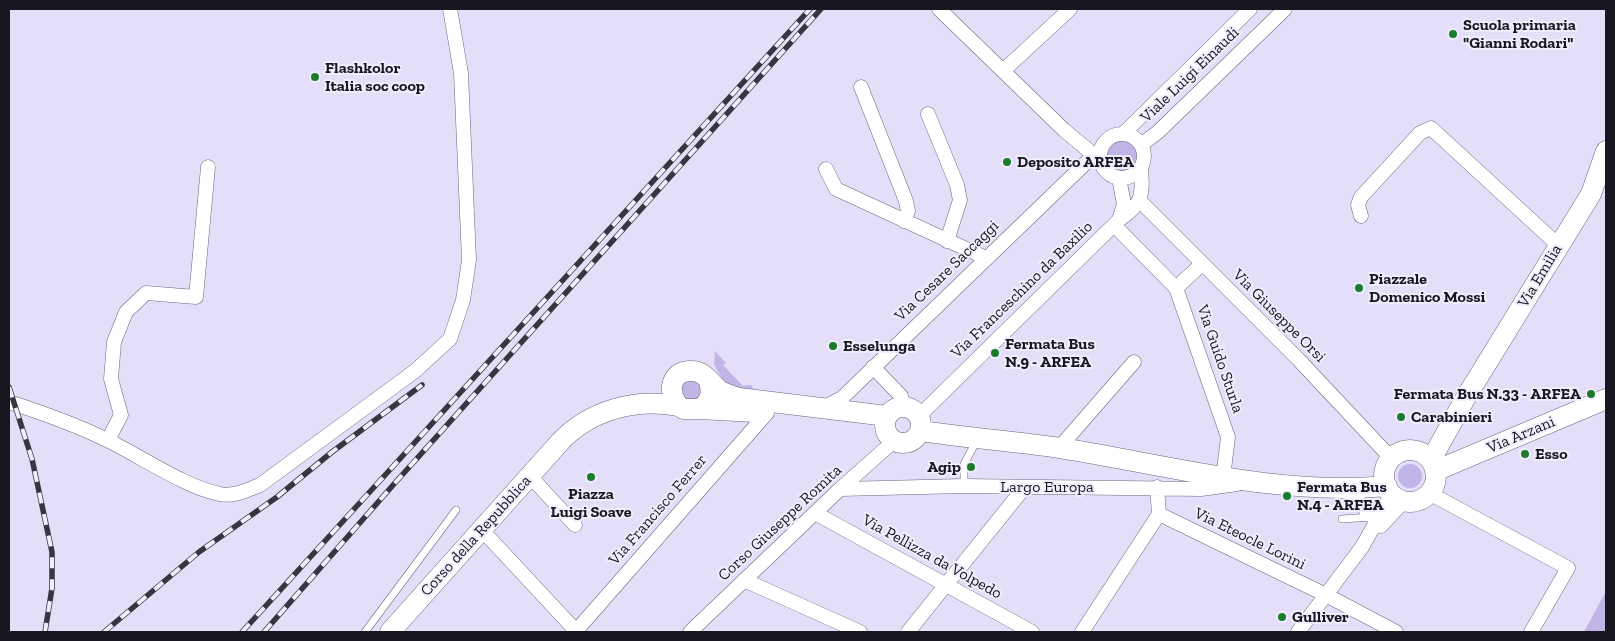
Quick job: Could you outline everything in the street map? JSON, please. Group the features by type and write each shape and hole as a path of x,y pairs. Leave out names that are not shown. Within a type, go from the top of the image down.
{"street":[{"path":"9,402 108,440 201,489 221,495 238,494 260,485 415,371 450,339 463,300 469,260 462,73 450,9"},
{"path":"1004,70 1070,9"},
{"name":"Viale Luigi Einaudi","path":"1123,134 1250,9"},
{"name":"Viale Luigi Einaudi","path":"1141,145 1158,132 1285,9"},
{"path":"944,10 1074,138 1097,155 1106,170 1119,178 1132,175 1141,167"},
{"path":"861,88 906,201 908,211 904,221"},
{"path":"928,114 957,185 960,200 947,241"},
{"path":"1361,216 1358,205 1361,196 1420,133 1431,128 1558,245"},
{"path":"1097,155 1106,141 1117,135 1123,134 1133,137 1141,145 1144,156 1141,167 1140,201"},
{"path":"1064,182 1076,160 1074,138"},
{"name":"Via Emilia","path":"1429,461 1446,436 1466,397 1558,245 1591,194 1606,151"},
{"name":"Via Cesare Saccaggi","path":"822,408 842,398 1064,182 1097,155"},
{"path":"108,440 121,415 111,379 114,342 126,312 146,293 196,297 208,166"},
{"path":"826,169 836,189 986,258"},
{"path":"1119,178 1124,204 1116,222 1176,288 1202,264"},
{"name":"Via Franceschino da Baxilio","path":"902,423 1116,222 1135,209 1140,201"},
{"name":"Via Giuseppe Orsi","path":"1140,201 1298,360 1389,462"},
{"name":"Via Guido Sturla","path":"1176,288 1228,437 1223,478"},
{"path":"1059,448 1134,362"},
{"path":"873,367 901,396 902,423"},
{"path":"692,370 704,375 721,392 739,398 822,408 902,423 700,409 688,411 674,402 671,390 674,379 680,374 692,370"},
{"name":"Corso della Repubblica","path":"390,632 562,440 583,414 593,407 620,396 661,386 674,379"},
{"path":"700,409 709,400 711,393 708,380"},
{"name":"Via Emilia","path":"1429,461 1438,428 1466,397"},
{"name":"Via Arzani","path":"1429,461 1463,459 1606,399"},
{"name":"Corso della Repubblica","path":"562,440 583,423 615,409 651,403 678,406"},
{"name":"Via Francisco Ferrer","path":"576,632 767,413"},
{"name":"Largo Europa","path":"902,423 977,440 1059,448 1262,484 1394,494"},
{"name":"Corso Giuseppe Romita","path":"690,632 840,489 902,423"},
{"path":"1446,436 1450,448 1463,459"},
{"path":"1404,451 1429,461 1435,479 1429,493 1414,502 1394,494 1384,478 1389,462 1404,451"},
{"name":"Largo Europa","path":"840,489 964,486 1201,489 1351,478 1369,474 1389,462"},
{"path":"530,476 576,525"},
{"path":"1082,632 1159,514 1157,487"},
{"path":"908,632 1024,488"},
{"path":"1348,490 1374,519"},
{"path":"1429,493 1568,568 1531,632"},
{"path":"1362,547 1374,519 1394,494"},
{"path":"1298,632 1362,547 1394,494"},
{"name":"Via Pellizza da Volpedo","path":"815,513 1032,632"},
{"name":"Via Eteocle Lorini","path":"1159,514 1326,595 1396,632"},
{"path":"482,530 576,632"},
{"path":"744,580 860,632"}],"lane":[{"path":"964,486 964,464 977,440"},
{"path":"365,632 456,510"},
{"path":"1342,519 1374,519"}],"shaded area":[{"path":"1122,140 1128,141 1133,145 1137,150 1137,162 1133,167 1128,171 1122,172 1116,171 1111,167 1107,162 1106,156 1107,150 1111,145 1116,141"},
{"path":"715,351 726,363 723,365 743,386 751,385 756,392 724,383 714,364"},
{"path":"691,379 702,384 702,399 684,401 681,385"},
{"path":"1405,464 1415,464 1422,471 1422,481 1415,488 1405,488 1398,481 1398,471"},
{"path":"1606,591 1606,632 1584,632"}],"railway":[{"path":"242,632 810,9"},
{"path":"264,632 394,484 821,9"},
{"path":"104,632 199,552 277,497 332,452 422,385"},
{"path":"9,387 32,459 52,552 52,588 45,632"}],"place":[{"name":"Scuola primaria \"Gianni Rodari\"","path":"1453,34"},
{"name":"Flashkolor Italia soc coop","path":"315,77"},
{"name":"Deposito ARFEA","path":"1007,162"},
{"name":"Piazzale Domenico Mossi","path":"1359,288"},
{"name":"Esselunga","path":"833,346"},
{"name":"Fermata Bus N.9 - ARFEA","path":"995,353"},
{"name":"Fermata Bus N.33 - ARFEA","path":"1591,394"},
{"name":"Carabinieri","path":"1401,417"},
{"name":"Esso","path":"1525,454"},
{"name":"Agip","path":"971,467"},
{"name":"Piazza Luigi Soave","path":"591,477"},
{"name":"Fermata Bus N.4 - ARFEA","path":"1287,496"},
{"name":"Gulliver","path":"1282,617"}]}
